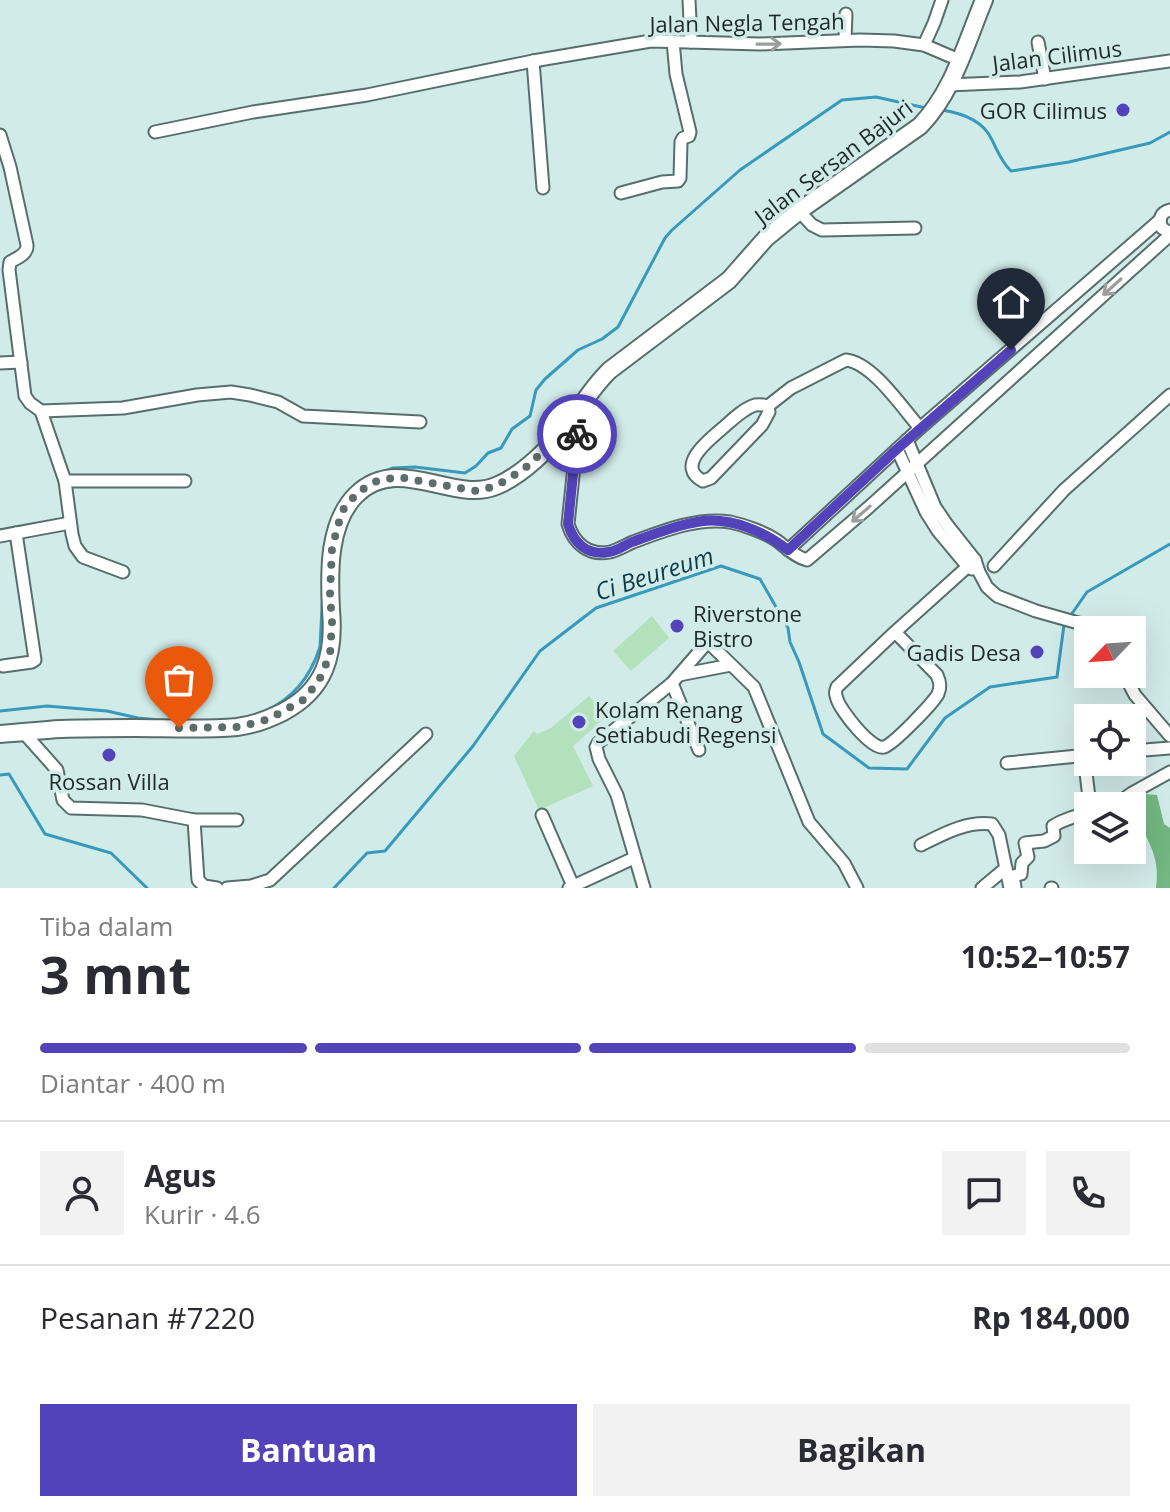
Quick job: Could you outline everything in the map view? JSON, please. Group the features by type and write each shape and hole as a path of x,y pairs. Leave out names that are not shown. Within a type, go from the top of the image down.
{"main road":[{"name":"Jalan Sersan Bajuri","path":"0,734 60,729 239,727 269,719 305,699 320,678 330,655 332,548 342,511 358,492 377,481 398,477 477,491 496,486 524,469 554,441 601,378 627,355 729,280 766,238 799,211 920,126 948,85 984,0"}],"street":[{"path":"689,0 691,42"},
{"path":"924,45 942,0"},
{"path":"845,40 846,14"},
{"name":"Jalan Negla Tengah","path":"155,132 651,41 760,44 894,41 924,45 959,60"},
{"path":"621,193 678,181 680,178 681,142 690,132 676,74 673,41"},
{"path":"1038,42 1045,79"},
{"path":"533,61 543,188"},
{"name":"Jalan Cilimus","path":"948,85 1045,79 1170,61"},
{"path":"0,135 5,168 28,249 10,262 9,270 25,396 41,411 65,481 75,546 83,557 123,572"},
{"path":"788,550 920,428 1170,209"},
{"path":"799,211 812,225 822,230 915,228"},
{"path":"570,422 577,437 568,524 574,538 586,550 610,552 691,523 730,522 774,538 807,560 1170,234 1162,228 1160,220"},
{"path":"1071,298 1085,311"},
{"path":"1031,333 1045,348"},
{"path":"768,406 769,412 762,425 711,478 703,481 698,478 692,466 694,457 741,413 755,406 768,406 791,388 843,361 851,360 876,377 920,428"},
{"path":"0,363 21,362"},
{"path":"41,411 123,408 231,392 278,402 303,416 420,422"},
{"path":"994,566 1064,490 1170,395"},
{"path":"931,420 946,436"},
{"path":"907,440 935,507 987,587 997,596 1074,623"},
{"path":"897,449 938,531 974,567"},
{"path":"65,481 185,481"},
{"path":"0,536 70,523"},
{"path":"3,666 35,660 16,533"},
{"path":"895,632 937,675 940,691 911,725 882,748 871,743 841,708 835,693 837,687 895,632 974,567"},
{"path":"644,888 617,795 596,747 675,679 708,644 754,687 809,822 844,863 857,888"},
{"path":"675,679 731,665"},
{"path":"675,679 699,750"},
{"path":"1131,688 1170,736"},
{"path":"24,733 57,770 63,800 71,808 142,810 194,820 237,820"},
{"path":"227,888 251,886 270,880 426,734"},
{"path":"1146,750 1170,748"},
{"path":"1007,763 1074,757"},
{"path":"1137,792 1170,772"},
{"path":"542,815 571,887 634,858"},
{"path":"1012,888 1013,876 1021,874 1022,863 1028,857 1025,843 1044,841 1054,836 1053,826 1074,816"},
{"path":"194,820 198,880 204,886 217,888"},
{"path":"921,845 965,825 992,824 999,835 1012,888"},
{"path":"982,888 1006,868"}],"green space":[{"path":"652,616 669,638 631,671 613,651"},
{"path":"589,696 607,716 573,746 593,786 539,810 514,756 534,731 537,734 551,728"},
{"path":"1146,794 1157,795 1164,824 1170,828 1170,888 1156,888 1156,866 1147,838"}],"waterway":[{"path":"386,471 415,467 465,473 488,453 501,448 512,429 530,416 536,390 545,379 578,350 602,339 618,327 672,230 740,170 842,100 876,97 926,108"},
{"path":"942,110 963,115 982,126 1011,171 1069,162 1150,143 1170,132"},
{"name":"Ci Beureum","path":"334,888 367,853 385,851 473,746 540,651 596,608 721,566 760,579 788,628 790,642 823,734 869,768 907,769 945,718 990,687 1057,677 1064,625 1087,592 1170,544"},
{"path":"264,712 292,693 306,677 316,658 320,647 323,587"},
{"path":"0,711 47,706 171,721"},
{"name":"Ci Beureum","path":"0,775 9,774 45,834 111,853 147,888"}],"way so far":[{"path":"179,728 239,727 269,719 305,699 320,678 330,655 332,548 342,511 358,492 377,481 398,477 477,491 496,486 524,469 570,422 577,434"}],"place":[{"name":"GOR Cilimus","path":"1123,110"},
{"name":"Riverstone Bistro","path":"677,626"},
{"name":"Gadis Desa","path":"1037,652"},
{"name":"Kolam Renang Setiabudi Regensi","path":"579,722"},
{"name":"Rossan Villa","path":"109,755"}],"route":[{"path":"577,434 568,524 574,538 586,550 610,552 691,523 706,521 730,522 774,538 788,550 897,449 1011,350"}]}
